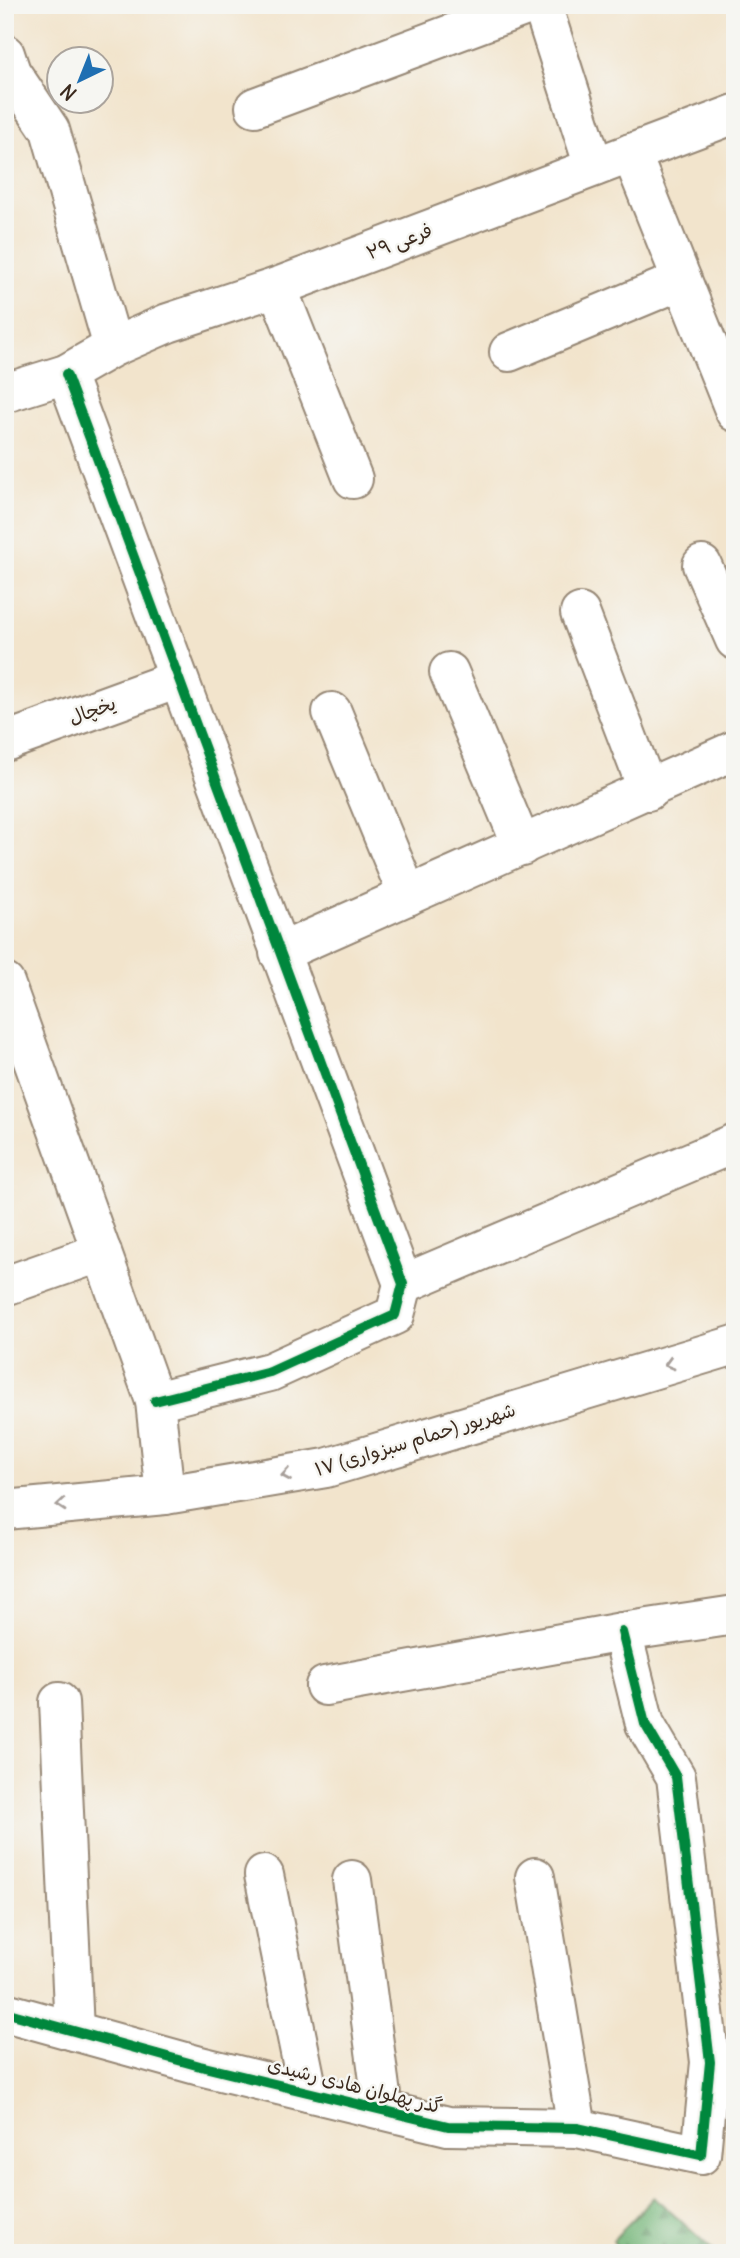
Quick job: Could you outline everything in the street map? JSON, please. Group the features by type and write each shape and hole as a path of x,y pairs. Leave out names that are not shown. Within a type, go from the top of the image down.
{"street":[{"path":"255,107 529,5"},
{"path":"542,5 594,167"},
{"path":"5,54 11,72 50,130 113,347"},
{"name":"فرعی ۲۹","path":"5,393 66,374 113,347 167,323 277,287 735,114"},
{"path":"631,153 735,412"},
{"path":"509,352 682,280"},
{"path":"277,287 353,480"},
{"path":"66,374 403,1284 396,1315 270,1372 155,1401"},
{"path":"702,565 735,640"},
{"path":"580,613 648,791"},
{"path":"449,672 522,846"},
{"name":"یخچال","path":"5,742 178,679"},
{"path":"331,712 408,896"},
{"path":"279,953 735,750"},
{"path":"8,998 155,1401 165,1495"},
{"path":"403,1284 735,1143"},
{"path":"5,1286 102,1252"},
{"name":"۱۷ شهریور (حمام سبزواری)","path":"5,1510 165,1495 326,1468 735,1345"},
{"path":"325,1686 622,1632 735,1615"},
{"path":"622,1632 645,1724 676,1777 722,2060"},
{"path":"59,1702 74,2031"},
{"path":"264,1875 308,2092"},
{"path":"535,1877 577,2128"},
{"path":"352,1880 383,2110"},
{"name":"گذر پهلوان هادی رشیدی","path":"5,2012 448,2126 577,2128 701,2155 722,2060"}],"green space":[{"path":"654,2197 716,2253 619,2253 613,2240"}],"cycle path":[{"path":"66,374 403,1284 395,1315 270,1372 155,1401"},
{"path":"5,2012 200,2066 448,2126 577,2128 701,2155 710,2062 676,1777 645,1724 622,1632"}]}
